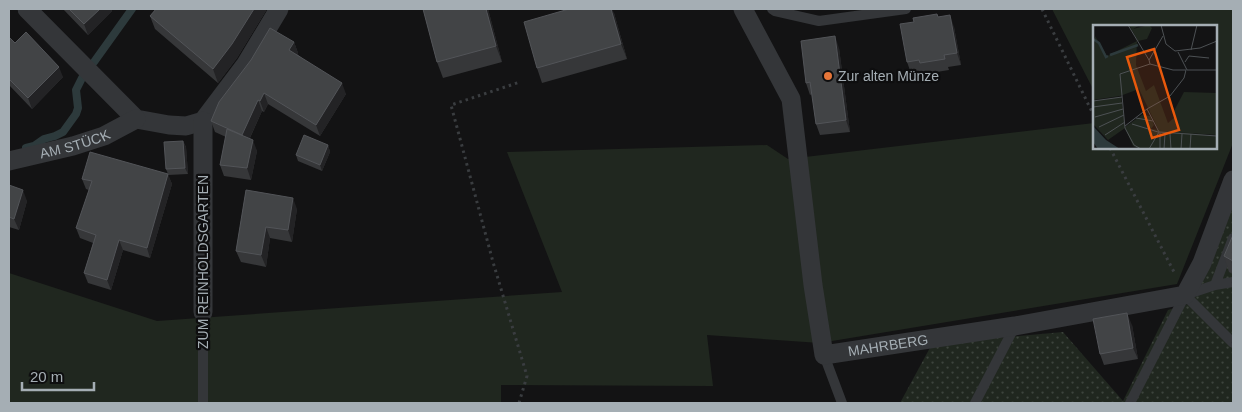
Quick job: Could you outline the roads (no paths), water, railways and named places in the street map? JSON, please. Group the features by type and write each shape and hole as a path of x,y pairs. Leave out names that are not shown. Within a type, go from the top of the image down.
{"street":[{"path":"27,9 136,119 186,126 203,121 246,64 279,9"},
{"path":"743,9 791,99 824,355"},
{"name":"AM STÜCK","path":"9,161 89,141 104,136 136,119"},
{"name":"ZUM REINHOLDSGARTEN","path":"203,121 203,312"},
{"path":"1186,295 1202,263 1233,180"},
{"name":"MAHRBERG","path":"824,355 1015,326 1186,295"}],"lane":[{"path":"772,9 819,21 906,9"},
{"path":"1214,285 1233,238"},
{"path":"1130,403 1186,295 1214,285 1233,282"},
{"path":"1186,295 1233,343"},
{"name":"ZUM REINHOLDSGARTEN","path":"203,312 203,403"},
{"path":"975,403 1015,326"},
{"path":"824,355 842,403"}],"waterway":[{"path":"94,62 132,9"},
{"path":"26,148 63,132 76,114 78,108 76,90 82,78"}],"place":[{"name":"Zur alten Münze","path":"828,76"}]}
